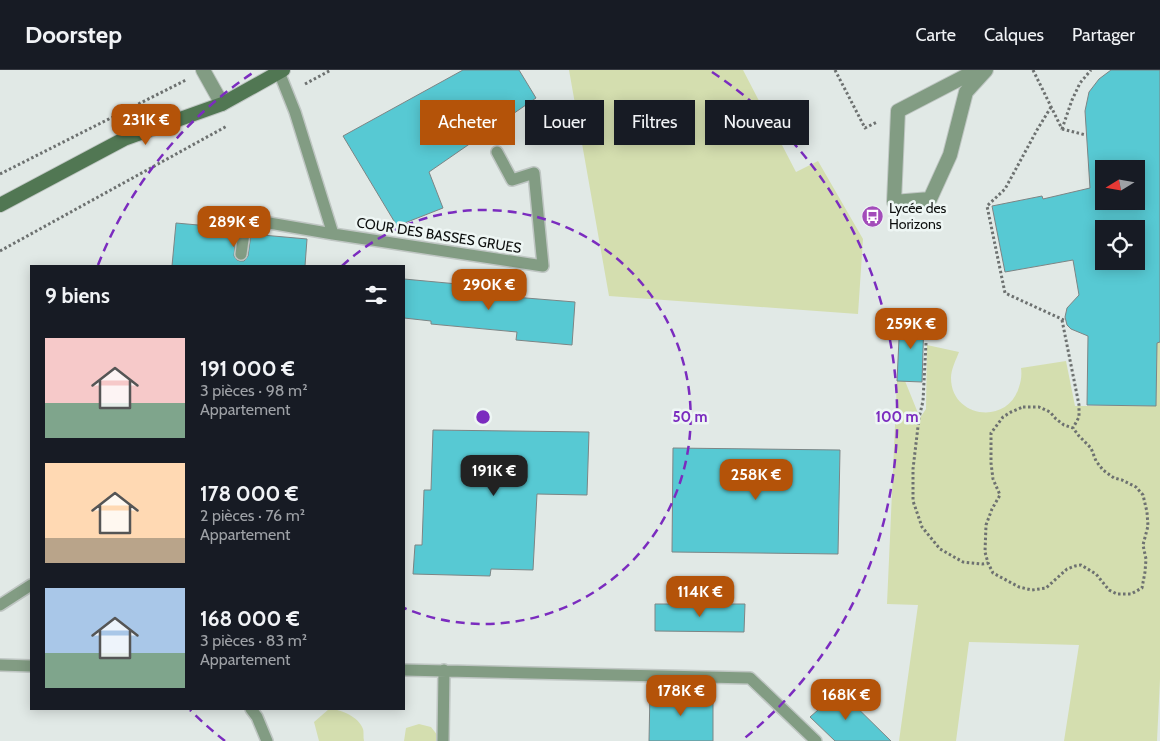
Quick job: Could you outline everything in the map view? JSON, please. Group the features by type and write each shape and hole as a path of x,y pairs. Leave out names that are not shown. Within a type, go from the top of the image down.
{"main road":[{"path":"0,206 124,139 222,104 281,71"}],"street":[{"path":"977,70 898,111 894,202 930,198 950,154 966,92 986,70"},
{"path":"198,73 222,104"}],"lane":[{"path":"281,71 333,234"},
{"name":"COUR DES BASSES GRUES","path":"241,254 246,219 543,266 534,173 512,180 497,152"},
{"path":"0,605 30,586"},
{"path":"0,665 30,666"},
{"path":"405,670 750,678 816,741"},
{"path":"443,741 444,670"},
{"path":"252,710 257,717 267,741"}],"path":[{"path":"288,93 331,70"},
{"path":"836,70 865,128 898,111"},
{"path":"1033,70 1062,129 1086,135"},
{"path":"1062,129 1080,83 1091,70"},
{"path":"0,174 198,73"},
{"path":"1051,107 1005,189 987,206 1005,293 1064,321 1079,406 1079,417 1074,428"},
{"path":"0,251 228,126"},
{"path":"926,343 923,401 913,469 913,501 922,527 940,549 963,562 982,564 988,562"},
{"path":"1023,407 1039,407 1050,412 1056,419 1074,428 1091,448 1096,461 1103,470 1114,478 1136,487 1143,495 1148,526 1142,545 1146,559 1145,572 1142,588 1131,594 1117,594 1109,590 1096,574 1081,565 1067,569 1046,588 1032,590 1019,587 993,573 988,562 985,552 986,525 1000,495 993,479 990,433 1003,417 1011,412 1023,407"}],"green space":[{"path":"569,70 743,70 759,100 705,100 705,145 782,145 796,172 818,161 863,239 858,314 609,296 582,145 604,145 604,100 574,100"},
{"path":"1160,342 1160,679 1157,741 1064,741 1079,645 969,642 956,741 899,741 918,605 887,604 897,381 905,381 920,418 926,409 927,345 959,352 951,375 953,391 960,402 970,409 981,412 993,412 1004,408 1013,399 1019,387 1021,368 1066,361 1075,406 1156,406 1157,356 1151,344"},
{"path":"328,710 339,710 358,721 363,729 364,741 319,741 314,722"},
{"path":"419,724 431,727 442,741 404,741 406,728"}],"building":[{"path":"463,70 519,70 536,98 525,100 525,106 515,113 515,100 420,100 420,145 468,145 429,172 443,208 397,226 343,136"},
{"path":"1111,70 1160,70 1160,342 1157,343 1156,406 1087,405 1088,336 1071,329 1067,325 1065,317 1067,308 1079,295 1073,260 1005,272 992,206 1042,196 1043,199 1090,188 1085,111 1089,92 1099,79"},
{"path":"176,223 231,228 231,232 236,232 234,256 240,261 244,261 248,256 251,234 307,239 305,265 172,265"},
{"path":"405,279 490,287 489,295 575,302 572,345 516,340 517,332 431,324 431,321 405,318"},
{"path":"900,318 924,319 922,382 897,381"},
{"path":"433,430 589,432 587,495 537,494 533,570 491,569 490,576 413,574 415,545 422,545 424,490 431,490"},
{"path":"673,448 840,450 838,554 672,552"},
{"path":"655,604 745,604 744,632 655,631"},
{"path":"838,689 891,741 835,741 810,717"},
{"path":"650,691 713,693 713,741 649,741"}],"place":[{"name":"Lycée des Horizons","path":"873,216"}]}
